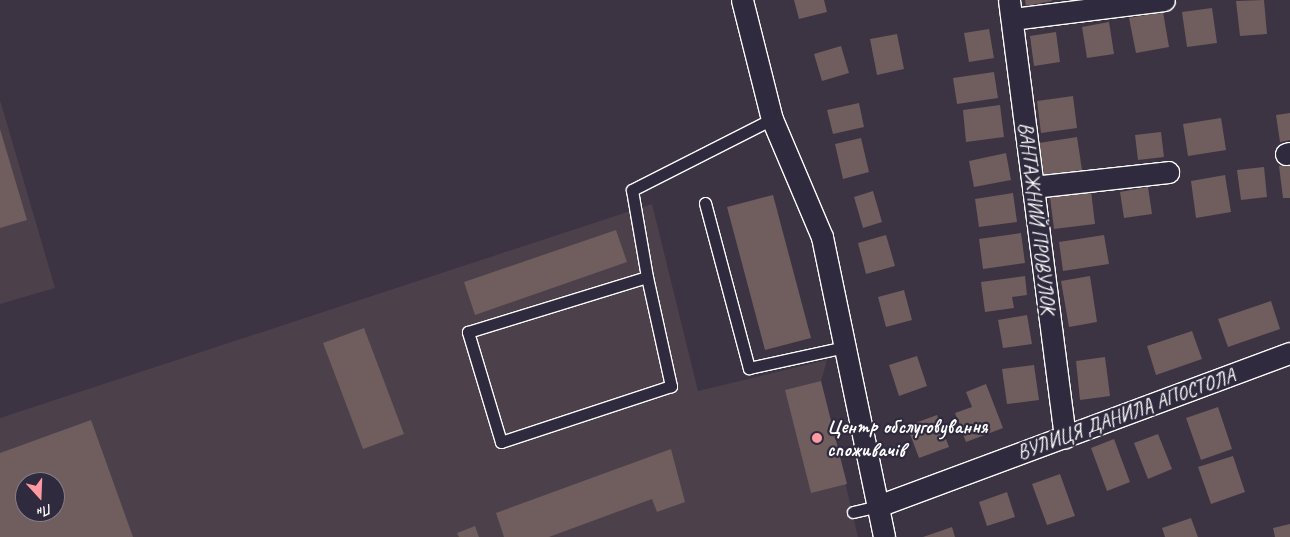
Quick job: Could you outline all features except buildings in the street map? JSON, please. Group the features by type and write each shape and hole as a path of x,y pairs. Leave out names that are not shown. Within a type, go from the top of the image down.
{"street":[{"path":"742,0 772,119 822,237 884,537"},
{"path":"1010,10 1164,0"},
{"name":"ВАНТАЖНИЙ ПРОВУЛОК","path":"1010,10 1066,436"},
{"path":"1033,187 1168,172"},
{"name":"ВУЛИЦЯ ДАНИЛА АПОСТОЛА","path":"878,506 1290,353"}],"lane":[{"path":"647,277 468,332 501,442 671,386 647,277 632,190 772,119"},
{"path":"705,203 748,368 845,347"},
{"path":"853,512 878,506"}],"shaded area":[{"path":"0,100 55,288 0,304"},
{"path":"652,204 698,391 827,360 821,381 858,537 0,537 0,418"}],"place":[{"name":"Центр обслуговування споживачів","path":"817,438"}]}
